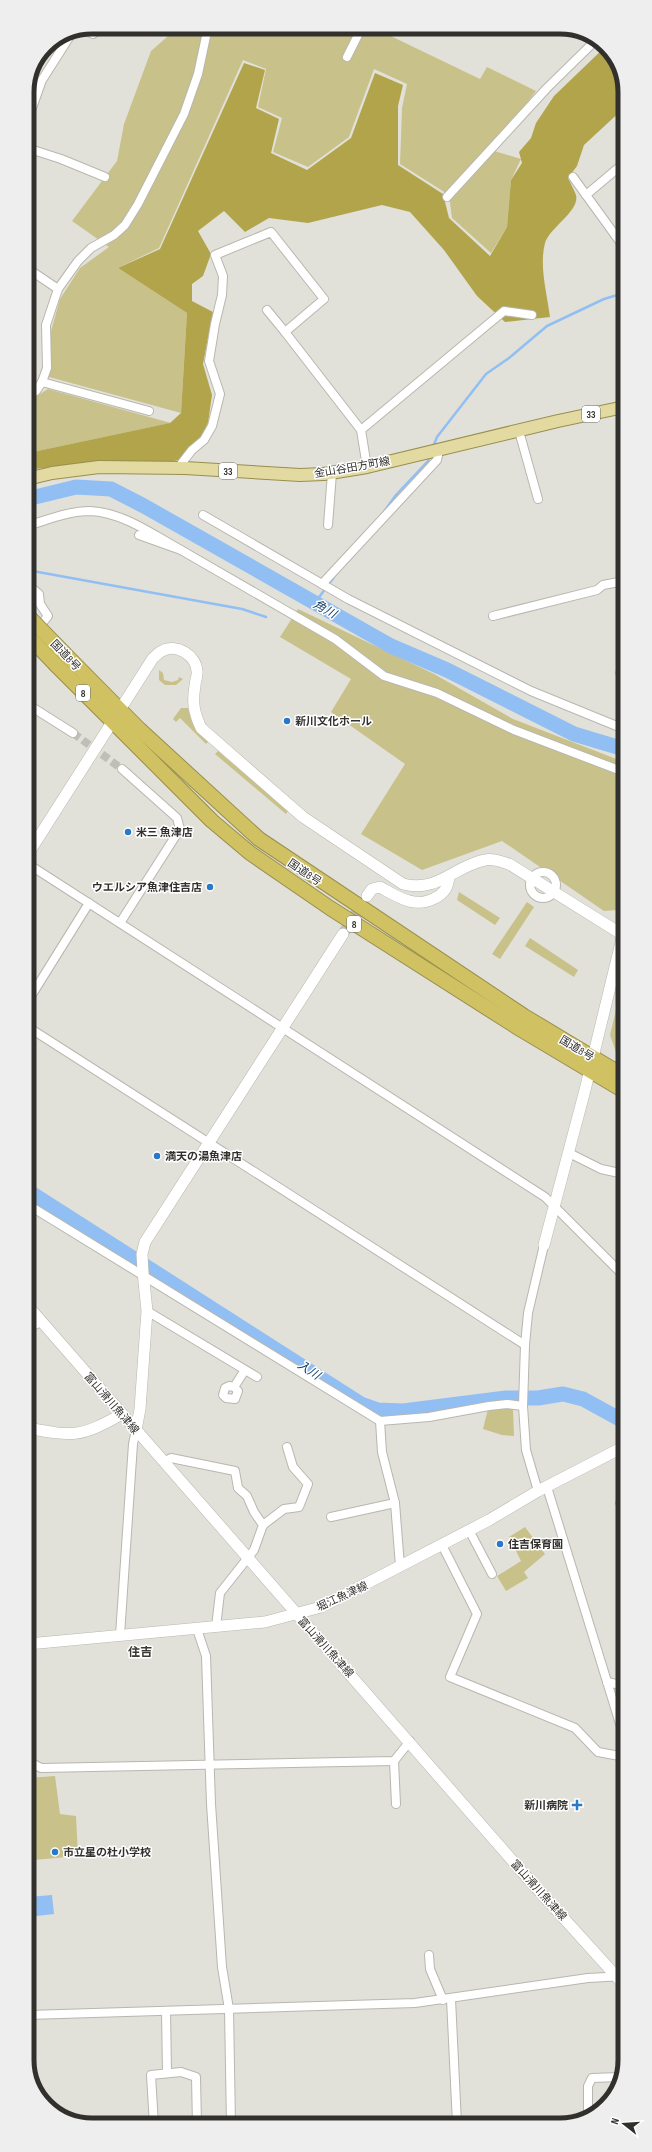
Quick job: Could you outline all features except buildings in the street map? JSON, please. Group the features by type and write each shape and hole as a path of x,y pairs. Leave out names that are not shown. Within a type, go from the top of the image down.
{"highway":[{"name":"国道8号","path":"34,625 60,659 112,721 212,821 262,862 336,913 514,1025 591,1064 618,1074"},
{"name":"国道8号","path":"34,640 60,659 120,709 188,776 259,840 524,1016 591,1064 618,1086"}],"main road":[{"name":"金山谷田方町線","path":"34,477 78,468 99,467 178,468 300,475 332,473 519,431 618,412"}],"street":[{"path":"34,392 42,382 47,368 46,325 58,289 78,261 91,248 114,235 125,225 138,204 184,114 198,74 207,34"},
{"path":"347,57 358,34"},
{"path":"34,97 42,80 68,39"},
{"path":"447,197 547,88 592,44"},
{"path":"34,150 61,159 105,177"},
{"path":"586,195 618,168"},
{"path":"573,177 618,239"},
{"path":"178,468 192,450 204,440 212,426 220,394 209,360 222,296 223,276 215,254 271,232 324,299 285,332"},
{"path":"34,273 58,289"},
{"path":"266,310 285,332 360,430 367,466"},
{"path":"360,430 504,311 532,315"},
{"path":"42,382 149,411"},
{"path":"519,431 538,499"},
{"path":"322,584 438,460 434,451"},
{"path":"328,525 332,473"},
{"path":"34,524 70,514 91,511 120,517 181,550 335,639 384,676 437,692 514,730 618,770"},
{"path":"203,516 348,600 563,705 618,727"},
{"path":"139,535 181,550"},
{"path":"493,616 597,590 603,585 618,582"},
{"path":"34,590 39,594 40,604 48,616 34,634"},
{"path":"34,844 153,658 163,650 173,648 184,651 194,660 197,671 193,699 194,714 201,728 303,817 403,884 417,888 430,885 485,860 496,860 509,864 618,929"},
{"path":"34,709 73,734"},
{"path":"120,924 180,829 177,818 122,768"},
{"path":"34,868 538,1192 554,1205 618,1270"},
{"path":"367,896 372,889 380,887 403,900 415,903 427,902 443,894 448,886 449,876"},
{"path":"34,991 89,903"},
{"path":"120,1635 133,1444 140,1409 147,1311 142,1254 145,1242 153,1227 284,1028 343,934"},
{"path":"618,957 569,1153 554,1205 528,1313 525,1345 523,1406 526,1450 542,1489 618,1717"},
{"path":"34,1031 525,1345"},
{"path":"569,1153 601,1169 618,1173"},
{"path":"34,1209 143,1274 380,1421 429,1417 507,1404 523,1406"},
{"path":"147,1311 257,1377"},
{"name":"富山滑川魚津線","path":"34,1313 296,1614 410,1741 531,1882 618,1973"},
{"path":"34,1325 42,1322"},
{"path":"234,1387 245,1370"},
{"path":"34,1429 69,1435 93,1430 122,1414"},
{"path":"380,1421 382,1452 395,1503 400,1566"},
{"path":"216,1627 220,1593 254,1550 263,1525 284,1509 299,1507 308,1484 293,1467 287,1447"},
{"name":"堀江魚津線","path":"34,1643 265,1622 321,1607 442,1545 542,1489 618,1450"},
{"path":"163,1462 171,1458 235,1470 238,1488 248,1496 254,1512 263,1525"},
{"path":"331,1517 395,1503"},
{"path":"469,1530 492,1574"},
{"path":"442,1545 476,1614 450,1677 575,1728 598,1752 618,1756"},
{"path":"197,1629 206,1656 211,1765 211,1804 222,1967 229,2009 231,2118"},
{"path":"607,1682 618,1684"},
{"path":"396,1804 394,1761 410,1741"},
{"path":"34,1764 41,1768 394,1761"},
{"path":"429,1955 430,1968 447,1999 457,2118"},
{"path":"34,2015 362,2006 447,1999 588,1978 618,1976"},
{"path":"166,2011 167,2072"},
{"path":"154,2118 151,2075 167,2072 181,2072 196,2077 197,2118"},
{"path":"588,2110 588,2086 592,2078 615,2077"}],"shaded area":[{"path":"168,34 387,34 480,79 487,67 536,91 491,150 521,159 511,180 507,227 491,253 452,218 449,195 400,164 402,108 407,84 374,69 349,137 308,167 273,152 282,118 258,107 266,69 243,60 159,248 118,268 187,313 181,413 49,377 51,331 60,299 80,268 109,247 72,221 117,161 124,124 151,51 167,37"},
{"path":"601,51 614,70 617,81 618,114 584,145 577,166 568,178 576,195 574,207 548,237 545,243 543,252 543,270 550,317 505,322 477,296 444,250 410,212 382,205 308,223 269,218 245,232 224,211 198,231 211,254 203,276 192,284 192,301 213,312 203,364 212,395 208,423 200,440 180,460 154,464 95,462 34,469 34,452 170,423 181,413 187,313 118,268 160,249 244,63 265,70 256,108 279,119 271,153 307,170 351,138 375,73 403,85 398,106 398,165 443,194 449,218 490,256 507,227 511,180 522,163 519,152 531,138 536,123 554,96"},
{"path":"48,389 171,423 34,452 34,398"},
{"path":"298,609 434,674 513,719 618,760 618,910 604,911 502,841 422,870 361,834 405,764 331,712 351,679 280,637"},
{"path":"159,670 163,673 164,680 172,682 178,680 179,677 183,679 176,685 165,685 159,680"},
{"path":"181,708 188,708 194,725 208,742 206,744 180,718 176,722 173,719"},
{"path":"218,751 288,811 286,814 215,754"},
{"path":"459,892 500,918 495,925 457,900"},
{"path":"527,902 534,907 500,959 492,954"},
{"path":"530,938 578,970 574,977 525,946"},
{"path":"618,1002 618,1056 610,1035"},
{"path":"510,1407 513,1410 514,1436 502,1435 483,1429 488,1409"},
{"path":"525,1527 545,1554 524,1572 528,1578 506,1591 497,1576 521,1561 509,1537"},
{"path":"55,1776 60,1814 76,1816 78,1856 34,1860 34,1778"}],"water":[{"path":"52,1895 54,1914 34,1916 34,1896"}],"waterway":[{"path":"433,447 437,437 486,374 509,358 547,326 604,299 618,295"},
{"path":"383,513 396,495 428,461 430,455"},
{"name":"角川","path":"34,497 76,487 111,489 144,506 391,646 447,670 574,734 618,747"},
{"path":"34,571 242,609 266,617"},
{"path":"314,604 334,577"},
{"name":"入川","path":"34,1195 361,1404 378,1410 403,1411 506,1398 538,1398 563,1394 583,1399 618,1418"}],"tunnel":[{"path":"73,733 122,769"},
{"path":"343,934 364,901"}],"place":[{"name":"新川文化ホール","path":"287,721"},
{"name":"米三 魚津店","path":"128,832"},
{"name":"ウエルシア魚津住吉店","path":"210,887"},
{"name":"満天の湯魚津店","path":"157,1156"},
{"name":"住吉保育園","path":"500,1544"},
{"name":"新川病院","path":"577,1805"},
{"name":"市立星の杜小学校","path":"55,1852"}],"district":[{"name":"住吉","path":"140,1652"}]}
